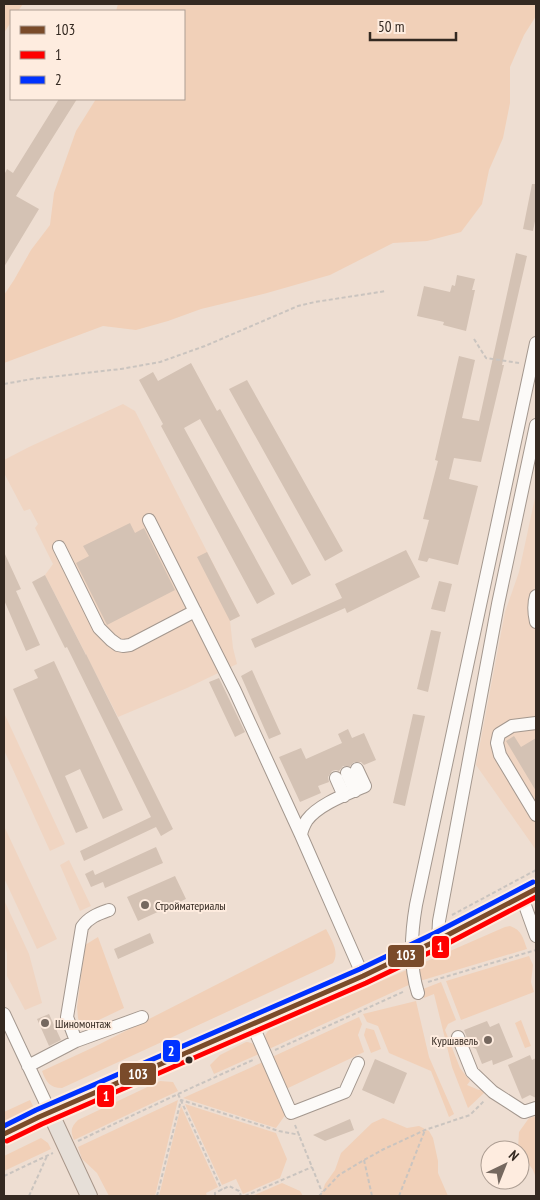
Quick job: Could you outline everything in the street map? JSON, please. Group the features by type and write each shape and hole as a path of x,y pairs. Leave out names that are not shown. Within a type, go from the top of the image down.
{"main road":[{"path":"4,1134 50,1112 363,976 438,940 536,889"},
{"path":"50,1112 89,1196"}],"street":[{"path":"417,990 412,953 413,922 419,887 536,343"},
{"path":"438,940 439,921 496,614 536,425"},
{"path":"149,520 235,691 363,976"},
{"path":"59,547 99,628 118,644 130,645 195,612"},
{"path":"536,596 534,605 536,622"},
{"path":"536,723 512,726 499,734 496,743 500,755 536,815"},
{"path":"301,835 303,826 312,814 330,802 349,794 365,786 347,773 349,794"},
{"path":"522,897 536,936"},
{"path":"76,1041 67,1017 82,927 91,917 109,910"},
{"path":"4,1014 50,1112"},
{"path":"28,1066 76,1041 142,1017"},
{"path":"252,1024 291,1113 345,1092 358,1063"},
{"path":"458,1037 472,1072 493,1092 524,1112 536,1108"}],"path":[{"path":"4,384 160,362 205,346 298,306 386,291"},
{"path":"474,339 486,358 532,365"},
{"path":"439,921 536,870"},
{"path":"4,1176 266,1054 417,990 536,950"},
{"path":"319,1196 339,1176 384,1149 425,1130 470,1115 493,1092"},
{"path":"178,1094 222,1190"},
{"path":"181,1100 279,1131 300,1135"},
{"path":"157,1196 181,1100"},
{"path":"291,1113 322,1193"},
{"path":"399,1196 425,1130"},
{"path":"29,1196 47,1156"},
{"path":"364,1160 372,1196"},
{"path":"245,1196 312,1167"},
{"path":"214,1196 215,1193 229,1186 238,1191 241,1196"}],"shaded area":[{"path":"4,4 23,4 19,10 10,10 10,24 4,33"},
{"path":"118,4 536,4 536,16 524,35 510,67 510,103 503,138 489,170 482,204 461,232 427,241 393,243 330,275 201,309 136,330 103,326 4,363 4,295 31,250 50,225 54,193 76,131 95,100 185,100 185,10 116,10"},
{"path":"123,404 135,411 240,616 230,621 237,664 187,688 118,717 45,575 53,564 35,528 38,524 30,509 24,511 4,473 4,460"},
{"path":"536,493 536,850 476,765 505,612 519,572"},
{"path":"4,713 65,844 50,851 4,750"},
{"path":"4,826 57,939 37,949 4,878"},
{"path":"69,860 91,906 80,911 60,865"},
{"path":"4,900 29,954 42,1003 25,1010 7,976 7,953 4,945"},
{"path":"510,926 520,932 527,949 413,983 269,1049 265,1041 269,1030"},
{"path":"326,929 336,954 333,963 62,1088 51,1086 45,1078 42,1071 94,1047"},
{"path":"98,937 124,1008 82,1028 78,1018 77,1007 85,945"},
{"path":"529,956 533,965 531,982 534,992 461,1020 446,981"},
{"path":"441,982 456,1020 448,1024 445,1030 460,1068 470,1081 467,1085 479,1090 482,1087 485,1092 468,1108 452,1067 434,994 424,998 423,989"},
{"path":"416,1001 429,1057 454,1114 449,1117 431,1071 389,1053 378,1026 367,1022 363,1014"},
{"path":"359,1017 362,1024 358,1035 364,1052 286,1089 272,1057"},
{"path":"521,1020 531,1046 525,1048 515,1023"},
{"path":"366,1028 374,1030 381,1049 371,1053 364,1035"},
{"path":"246,1042 253,1044 259,1054 214,1074 210,1065 220,1055"},
{"path":"263,1062 286,1114 276,1128 183,1098"},
{"path":"160,1081 173,1082 178,1091 74,1140 72,1129 78,1120"},
{"path":"30,1100 34,1108 32,1113 4,1126 4,1112"},
{"path":"178,1100 155,1196 109,1196 97,1173 82,1159 78,1147"},
{"path":"185,1104 276,1133 287,1159 280,1178 243,1194 236,1179 222,1185"},
{"path":"181,1106 218,1187 206,1193 207,1196 159,1196"},
{"path":"536,1116 536,1178 530,1166 530,1140 519,1140 519,1132 529,1118"},
{"path":"383,1118 407,1128 419,1126 429,1131 433,1138 438,1161 438,1173 448,1196 320,1196 325,1184 335,1170 341,1153 372,1123"},
{"path":"41,1138 48,1143 51,1149 4,1171 4,1156"},
{"path":"282,1183 300,1191 303,1196 252,1196"}],"building":[{"path":"58,100 76,100 16,196 39,209 4,267 4,175 7,169 13,173"},
{"path":"532,184 536,184 536,216 533,231 523,229"},
{"path":"516,253 527,256 481,462 454,458 449,479 478,486 458,565 429,558 427,562 418,560 429,520 423,519 438,461 435,460 459,356 475,360 462,418 479,421"},
{"path":"457,275 475,279 472,290 475,290 466,331 443,325 444,322 417,316 424,286 450,292 452,285 455,286"},
{"path":"191,363 217,411 220,409 311,575 292,585 200,419 184,428 275,594 257,604 161,426 163,424 139,380 153,372 158,381"},
{"path":"247,380 343,551 325,561 229,389"},
{"path":"130,523 135,533 144,528 175,590 107,625 76,563 89,556 83,546"},
{"path":"406,550 420,577 347,613 345,608 255,648 251,639 342,598 335,584"},
{"path":"4,552 21,589 16,591 40,645 26,651 4,600"},
{"path":"207,552 240,616 230,621 197,557"},
{"path":"45,575 173,829 161,836 156,827 84,861 80,851 151,817 67,647 65,648 32,582"},
{"path":"439,581 452,584 445,612 431,609"},
{"path":"431,630 441,632 428,692 417,689"},
{"path":"54,661 123,810 103,819 80,769 65,776 88,828 76,833 13,689 38,678 34,670"},
{"path":"252,670 281,734 269,739 241,676"},
{"path":"219,678 245,732 235,737 209,682"},
{"path":"413,714 425,716 405,806 393,803"},
{"path":"348,729 352,738 364,733 376,760 364,765 361,762 354,762 350,766 343,766 339,771 332,771 328,777 329,782 318,786 321,793 300,802 279,757 301,748 306,759 342,743 338,734"},
{"path":"514,736 521,747 536,738 536,791 506,741"},
{"path":"156,847 163,863 105,888 103,882 91,887 85,874 93,870 95,875"},
{"path":"175,876 186,899 138,921 127,897"},
{"path":"150,933 154,943 118,959 114,949"},
{"path":"49,1014 61,1040 49,1046 37,1019"},
{"path":"487,1021 490,1027 499,1023 513,1057 493,1065 492,1060 482,1064 476,1049 470,1046 464,1030"},
{"path":"530,1055 532,1060 536,1058 536,1098 530,1095 522,1099 508,1065"},
{"path":"375,1059 407,1073 394,1104 362,1090"},
{"path":"350,1119 354,1130 325,1141 313,1135"}],"transit line":[{"name":"2","path":"4,1126 36,1110 360,969 435,933 533,882"},
{"name":"103","path":"4,1134 363,976 438,940 536,889"},
{"name":"1","path":"7,1141 366,983 441,947 536,897"}],"place":[{"name":"Стройматериалы","path":"145,905"},
{"name":"Шиномонтаж","path":"45,1023"},
{"name":"Куршавель","path":"488,1040"}]}
